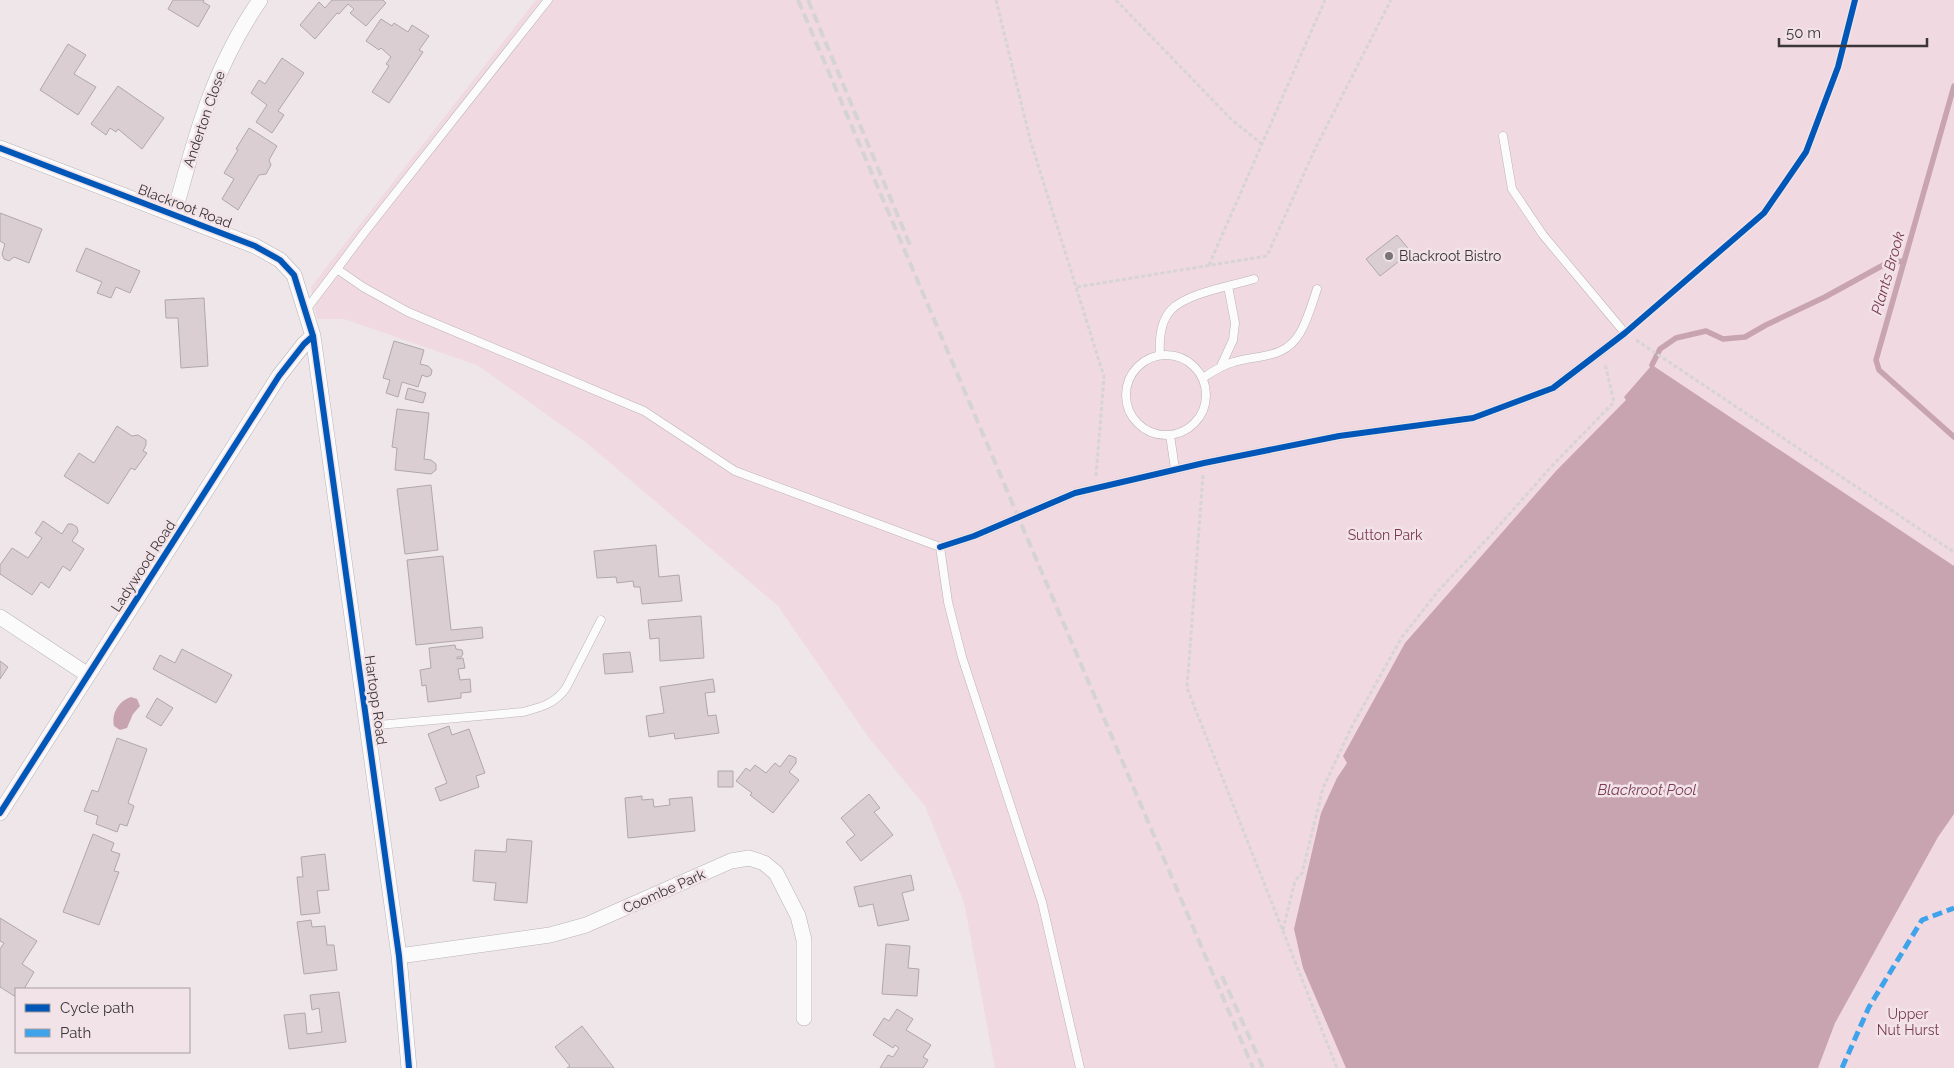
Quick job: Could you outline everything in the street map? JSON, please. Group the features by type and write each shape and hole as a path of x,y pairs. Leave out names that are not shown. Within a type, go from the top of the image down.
{"street":[{"name":"Anderton Close","path":"174,215 198,127 210,93 245,21 260,0"},
{"name":"Blackroot Road","path":"0,148 254,246 280,260 294,274 313,336"},
{"name":"Ladywood Road","path":"0,813 279,376 304,344 313,336"},
{"name":"Hartopp Road","path":"313,336 399,956 409,1068"},
{"path":"0,617 88,675"},
{"name":"Coombe Park","path":"399,956 550,935 586,925 732,861 749,858 764,863 776,873 798,916 804,940 804,1018"}],"lane":[{"path":"305,311 364,233 548,0"},
{"path":"337,268 363,287 408,312 644,410 734,471 940,547 974,536 1075,494 1094,489 1204,462 1339,436 1473,418 1553,388 1625,333 1542,235 1512,189 1502,136"},
{"path":"1160,355 1159,340 1163,324 1171,310 1192,296 1254,279"},
{"path":"1221,366 1234,340 1235,323 1228,286"},
{"path":"1203,378 1221,366 1237,361 1268,357 1289,345 1299,334 1317,289"},
{"path":"1160,355 1173,355 1186,360 1196,368 1203,378 1206,403 1201,415 1188,429 1170,435 1156,434 1144,428 1134,419 1128,406 1126,393 1129,380 1136,368 1147,360 1160,355"},
{"path":"1170,435 1175,470"},
{"path":"940,547 948,602 962,657 1042,902 1080,1068"},
{"path":"367,726 523,712 542,707 559,698 566,688 601,620"}],"path":[{"path":"996,0 1030,139 1104,377 1094,489"},
{"path":"1116,0 1225,113 1262,144"},
{"path":"1208,265 1325,0"},
{"path":"1077,287 1267,256 1314,151 1391,0"},
{"path":"1650,348 1954,552"},
{"path":"1283,930 1295,881 1302,873 1324,788 1352,726 1376,682 1411,624 1438,590 1488,538 1551,467 1614,402 1602,350"},
{"path":"1204,462 1187,688 1337,1068"}],"green space":[{"name":"Sutton Park","path":"536,0 1954,0 1954,1068 995,1068 964,902 925,806 869,738 778,606 588,444 477,365 344,319 317,319 311,287"}],"water":[{"name":"Blackroot Pool","path":"1652,365 1954,566 1954,814 1938,837 1835,1023 1818,1068 1346,1068 1303,968 1294,929 1321,813 1337,778 1347,763 1343,756 1405,643 1556,471 1626,400 1624,397"},
{"path":"131,697 137,699 140,706 133,714 127,728 120,730 114,726 115,712 123,701"}],"building":[{"path":"173,0 204,0 203,2 210,6 198,27 168,9"},
{"path":"332,0 383,0 386,3 366,26 350,13 354,9 348,4 339,14 337,13 315,39 300,25 319,2 325,8"},
{"path":"381,19 392,26 394,23 408,32 412,25 429,36 419,50 423,52 389,103 372,92 389,66 386,64 391,57 381,48 379,50 366,41"},
{"path":"68,44 86,55 74,74 96,87 78,115 40,90"},
{"path":"282,58 304,73 278,111 284,115 272,133 256,122 267,105 251,93 259,80 265,84"},
{"path":"118,86 164,118 142,149 118,129 116,132 110,128 106,135 91,124"},
{"path":"249,128 277,146 269,160 271,165 266,174 259,175 238,210 222,199 234,179 224,173"},
{"path":"0,213 42,229 29,263 14,257 9,261 4,259 2,254 5,244 0,241"},
{"name":"Blackroot Bistro","path":"1397,235 1411,252 1380,276 1366,259"},
{"path":"86,248 140,271 130,293 116,287 111,298 97,293 102,282 76,271"},
{"path":"204,298 208,366 181,368 178,318 166,318 165,300"},
{"path":"394,341 424,350 420,364 428,366 432,370 431,375 427,377 422,375 418,387 402,382 398,397 386,393 390,380 383,378"},
{"path":"408,388 426,393 423,403 405,399"},
{"path":"397,409 429,413 424,459 431,460 436,464 436,470 431,474 395,470 397,448 392,447"},
{"path":"117,426 132,436 138,435 146,440 143,451 147,453 135,470 131,468 108,504 64,476 79,453 94,463"},
{"path":"431,485 438,550 405,554 397,489"},
{"path":"43,521 62,534 68,524 77,527 78,532 72,541 84,549 70,571 63,566 49,588 41,582 32,595 0,574 0,565 12,548 28,558 42,538 35,533"},
{"path":"656,545 659,577 679,575 682,601 642,604 640,587 634,587 633,581 617,583 616,577 597,578 594,551"},
{"path":"443,556 451,630 482,627 483,638 416,645 407,560"},
{"path":"701,616 704,658 660,661 659,638 650,639 648,620"},
{"path":"455,645 456,649 462,650 463,654 461,657 457,657 457,659 463,658 465,668 458,669 460,680 470,679 471,692 461,693 461,698 428,702 426,685 422,686 420,670 431,668 429,648"},
{"path":"182,649 232,675 216,703 153,669 160,655 175,663"},
{"path":"630,652 633,672 605,674 603,654"},
{"path":"0,661 8,667 0,679"},
{"path":"713,679 715,692 705,693 708,716 716,715 719,733 675,739 674,733 649,737 646,716 664,713 660,687"},
{"path":"157,698 173,708 161,726 146,717"},
{"path":"449,726 452,735 469,729 485,773 476,776 479,787 440,801 435,788 447,783 428,734"},
{"path":"117,738 147,749 128,803 134,806 127,826 120,824 117,832 96,824 98,816 84,811 92,790 98,792"},
{"path":"789,755 796,758 796,763 789,772 799,780 773,813 736,781 746,768 750,771 755,765 766,773 775,763 780,767"},
{"path":"718,771 733,771 733,787 718,787"},
{"path":"869,794 880,808 874,812 893,835 861,861 846,842 855,835 841,818"},
{"path":"642,796 642,800 653,799 654,807 670,805 669,799 692,797 695,831 628,838 625,798"},
{"path":"93,834 114,843 111,851 120,854 114,871 119,872 99,925 63,912"},
{"path":"507,839 532,841 527,903 494,900 496,883 473,881 475,850 506,852"},
{"path":"325,854 329,890 317,891 320,913 301,915 297,877 303,877 301,857"},
{"path":"911,875 914,890 902,893 909,920 878,926 873,904 859,907 854,887"},
{"path":"0,918 37,941 22,964 34,972 25,988 15,988 15,996 0,987 0,949 4,943 0,941"},
{"path":"311,920 312,927 325,926 327,945 334,945 337,970 304,974 297,922"},
{"path":"886,944 910,946 908,968 919,969 917,996 882,994"},
{"path":"339,992 346,1042 289,1049 284,1015 305,1013 307,1034 322,1032 319,1008 312,1010 310,995"},
{"path":"897,1009 913,1019 906,1030 931,1045 923,1057 928,1060 923,1068 880,1068 888,1055 893,1057 899,1048 895,1045 893,1048 873,1035 884,1018 889,1021"},
{"path":"582,1026 614,1068 567,1068 570,1066 555,1047"}],"waterway":[{"name":"Plants Brook","path":"1954,86 1876,360 1879,370 1954,437"},
{"path":"1652,365 1660,349 1676,338 1706,331 1723,339 1745,337 1887,263 1903,261"}],"railway":[{"path":"798,0 1253,1068"},
{"path":"808,0 910,245"},
{"path":"1222,976 1263,1068"}],"marked path":[{"path":"1842,1068 1869,1007 1922,920 1954,908"}],"cycle path":[{"path":"940,547 974,536 1075,493 1204,463 1339,436 1473,418 1553,388 1625,333 1764,213 1806,152 1838,67 1855,0"},
{"path":"0,148 255,246 280,260 294,275 313,336 399,956 409,1068"},
{"path":"0,813 279,376 304,344 313,336"}],"place":[{"name":"Blackroot Bistro","path":"1389,256"}],"park label":[{"name":"Upper Nut Hurst","path":"1908,1022"}]}
